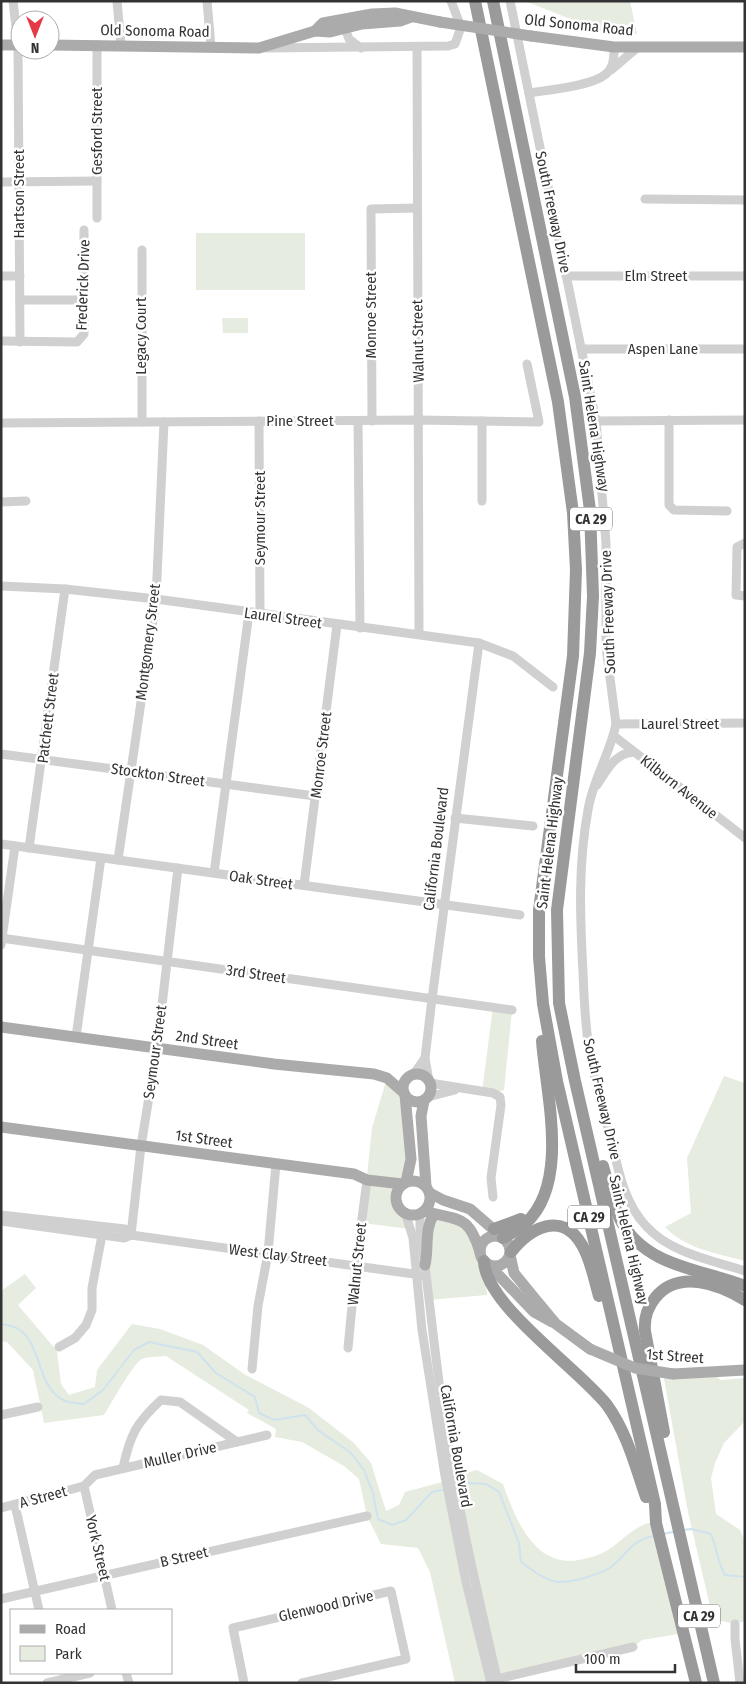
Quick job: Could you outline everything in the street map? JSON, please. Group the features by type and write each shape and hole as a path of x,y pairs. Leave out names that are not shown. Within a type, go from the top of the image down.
{"highway":[{"name":"Saint Helena Highway","path":"475,1 558,402 573,513 576,580 573,656 539,910 539,957 550,1046 655,1504 656,1523 695,1683"},
{"name":"Saint Helena Highway","path":"493,1 575,397 590,510 593,596 590,653 557,910 559,1003 566,1043 714,1683"},
{"path":"499,1235 511,1224 534,1212 548,1182 554,1146 535,971 539,910"},
{"path":"566,1043 614,1203 625,1228 642,1246 656,1257 745,1286"},
{"path":"511,1253 527,1235 543,1226 562,1227 577,1238 588,1257 635,1419"},
{"path":"484,1259 486,1272 492,1284 509,1307 587,1383 615,1418 628,1443 656,1523"},
{"path":"677,1521 658,1394 645,1331 647,1312 651,1303 662,1291 683,1282 710,1284 745,1300"}],"main road":[{"name":"Old Sonoma Road","path":"60,45 259,48 315,31 323,23 343,24 372,14 395,14 614,47 745,47"},
{"name":"2nd Street","path":"1,1027 374,1074 387,1078 404,1094"},
{"path":"422,1272 428,1252 426,1213 430,1201 421,1123 426,1099 431,1089 429,1082 422,1076 413,1075 406,1080 404,1094 411,1159 404,1183 396,1199 405,1212 412,1215 426,1213"},
{"path":"404,1094 415,1102 426,1099"},
{"name":"1st Street","path":"1,1127 354,1174 367,1180 404,1183"},
{"path":"404,1183 417,1181 428,1189"},
{"name":"1st Street","path":"428,1189 443,1200 470,1210 508,1244 514,1273 556,1324"},
{"name":"1st Street","path":"426,1213 462,1220 473,1231 484,1259 534,1312 556,1324 590,1349 627,1366 674,1374 745,1370"},
{"path":"499,1235 486,1239 480,1247 484,1259 502,1265 511,1253"}],"street":[{"path":"117,1 121,45"},
{"path":"207,1 211,47"},
{"name":"Old Sonoma Road","path":"259,48 417,48 448,46 455,44 461,28 452,1"},
{"name":"South Freeway Drive","path":"510,1 596,421 606,543 606,648 616,724 614,736 596,776 590,796 579,890 587,1028 594,1076 625,1191 640,1220 655,1235 682,1250 745,1271"},
{"path":"343,24 349,39 362,48"},
{"name":"Gesford Street","path":"97,45 97,218"},
{"path":"607,73 614,56 614,47"},
{"path":"528,93 591,81 607,73 638,47"},
{"name":"Walnut Street","path":"417,48 416,208 419,634"},
{"name":"Hartson Street","path":"19,60 20,342"},
{"path":"1,182 97,181"},
{"path":"645,199 745,200"},
{"name":"Monroe Street","path":"372,421 371,209 416,208"},
{"name":"Frederick Drive","path":"1,341 77,342 84,334 84,230"},
{"name":"Legacy Court","path":"142,250 142,422"},
{"path":"1,276 20,276"},
{"name":"Elm Street","path":"566,276 745,276"},
{"path":"20,300 84,300"},
{"name":"Aspen Lane","path":"581,349 745,349"},
{"name":"Pine Street","path":"1,423 418,420 539,422 527,364"},
{"path":"669,420 669,505 674,510 727,511"},
{"path":"596,421 745,420"},
{"path":"358,421 360,628"},
{"path":"482,421 482,501"},
{"name":"Montgomery Street","path":"118,860 156,599 164,422"},
{"name":"Seymour Street","path":"260,422 260,615"},
{"path":"1,502 26,502"},
{"path":"745,543 737,547 736,594 745,596"},
{"name":"Laurel Street","path":"1,586 65,588 479,643 513,656 553,687"},
{"name":"Patchett Street","path":"29,848 43,760 65,588"},
{"path":"214,873 228,784 249,613"},
{"name":"Monroe Street","path":"304,885 337,625"},
{"name":"California Boulevard","path":"429,1082 425,1058 479,643"},
{"name":"Laurel Street","path":"616,724 745,723"},
{"name":"Kilburn Avenue","path":"614,736 743,833"},
{"path":"590,796 617,757 626,752 634,752"},
{"name":"Stockton Street","path":"1,754 315,796"},
{"path":"455,818 534,826"},
{"name":"Oak Street","path":"1,844 520,915"},
{"path":"2,940 15,846"},
{"path":"76,1037 101,858"},
{"name":"Seymour Street","path":"130,1235 141,1146 157,1048 178,868"},
{"name":"3rd Street","path":"2,940 88,950 512,1010"},
{"name":"California Boulevard","path":"413,1075 425,1058"},
{"path":"429,1082 458,1089 493,1093 501,1101 492,1178 492,1197"},
{"path":"426,1099 458,1089"},
{"path":"252,1369 258,1306 268,1253 276,1164"},
{"name":"Walnut Street","path":"348,1348 367,1180"},
{"name":"California Boulevard","path":"405,1212 422,1272 432,1336 449,1476"},
{"name":"West Clay Street","path":"1,1215 125,1229 130,1235"},
{"name":"West Clay Street","path":"1,1222 124,1238 130,1235 422,1272"},
{"path":"59,1347 74,1338 86,1324 92,1310 92,1288 102,1235"},
{"name":"California Boulevard","path":"422,1272 420,1308 449,1476 494,1681"},
{"path":"420,1308 424,1313 426,1336 432,1336"},
{"name":"Muller Drive","path":"123,1468 129,1440 146,1413 161,1400 180,1402 237,1442"},
{"path":"1,1415 38,1406"},
{"name":"Muller Drive","path":"84,1486 95,1475 268,1435"},
{"name":"A Street","path":"1,1508 84,1486"},
{"name":"York Street","path":"84,1486 112,1609"},
{"path":"15,1505 40,1609"},
{"name":"B Street","path":"1,1599 367,1516"},
{"name":"Glenwood Drive","path":"244,1683 233,1628 391,1591 406,1659 302,1683"},
{"path":"735,1624 740,1683"},
{"path":"494,1681 633,1647"},
{"path":"53,1680 85,1674"}],"green space":[{"path":"525,1 630,1 637,34 608,34"},
{"path":"196,233 305,233 305,290 196,290"},
{"path":"222,318 248,318 248,333 223,333"},
{"path":"493,1007 512,1010 504,1090 493,1093 482,1092"},
{"path":"724,1076 745,1083 745,1261 712,1253 692,1245 665,1227 691,1213 687,1158"},
{"path":"387,1078 404,1094 411,1159 396,1199 410,1229 362,1223 372,1128"},
{"path":"434,1214 468,1225 485,1272 487,1295 428,1300 428,1252"},
{"path":"25,1274 36,1288 18,1305 57,1351 61,1384 69,1395 95,1387 97,1370 132,1324 160,1329 203,1345 244,1374 309,1408 354,1443 371,1463 386,1511 399,1505 405,1492 446,1481 490,1681 455,1683 430,1572 418,1548 381,1544 367,1516 359,1479 344,1466 302,1442 275,1437 276,1429 247,1413 249,1410 166,1356 148,1357 138,1362 104,1415 44,1423 33,1370 7,1342 1,1341 1,1291"},
{"path":"663,1373 711,1373 721,1380 745,1378 745,1421 724,1443 711,1478 716,1514 740,1530 745,1541 745,1621 735,1624 713,1619 688,1512"},
{"path":"477,1470 503,1484 520,1525 538,1548 550,1556 563,1560 579,1560 602,1553 640,1526 653,1522 684,1633 642,1640 633,1647 497,1679 454,1476"}],"waterway":[{"path":"1,1324 16,1328 25,1335 32,1345 47,1383 54,1393 65,1401 72,1403 84,1404 103,1390 134,1350 149,1342 197,1352 216,1373 255,1397 259,1413 274,1420 305,1415 318,1430 351,1453 364,1470 373,1493 378,1519 392,1525 406,1520 432,1492 446,1489"},
{"path":"457,1486 467,1483 486,1484 499,1492 519,1543 521,1562 549,1580 559,1582 572,1581 600,1573 611,1567 635,1544 654,1536"},
{"path":"683,1530 691,1529 711,1534 720,1565 725,1575 745,1577"},
{"path":"663,1534 673,1532"}]}
